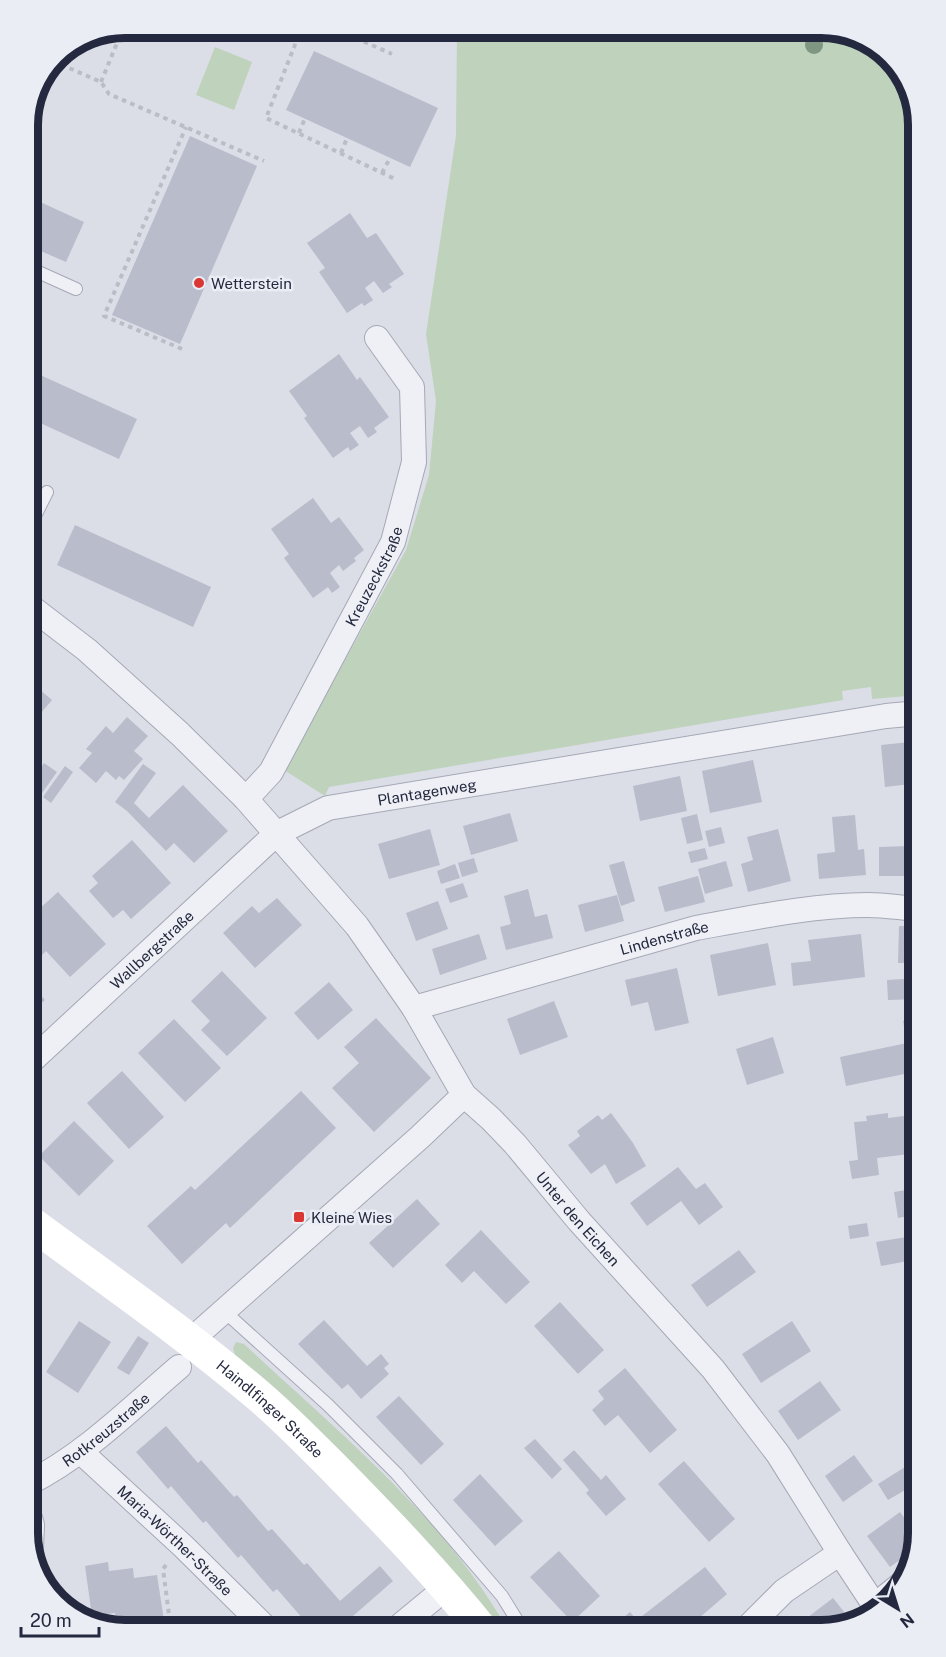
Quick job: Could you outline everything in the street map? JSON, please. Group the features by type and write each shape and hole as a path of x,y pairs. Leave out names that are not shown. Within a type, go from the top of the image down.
{"street":[{"name":"Kreuzeckstraße","path":"246,799 271,772 393,542 414,462 412,387 377,338"},
{"path":"38,612 78,642 128,685 246,799 276,834"},
{"name":"Plantagenweg","path":"276,834 328,808 908,714"},
{"name":"Unter den Eichen","path":"276,834 357,927 414,1008 464,1095 515,1144 586,1229 713,1369 778,1454 868,1595"},
{"name":"Wallbergstraße","path":"38,1055 276,834"},
{"name":"Lindenstraße","path":"414,1008 675,934 729,922 837,906 869,905 908,908"},
{"path":"185,1354 225,1312 464,1095"},
{"name":"Haindlfinger Straße","path":"38,1229 185,1354 260,1397 392,1526 473,1620"},
{"name":"Rotkreuzstraße","path":"38,1478 81,1452 185,1354"},
{"name":"Maria-Wörther-Straße","path":"81,1452 183,1546 257,1619"},
{"path":"755,1620 784,1591 840,1553"},
{"path":"408,1619 447,1587"}],"lane":[{"path":"38,272 76,289"},
{"path":"38,510 47,492"},
{"path":"225,1312 328,1405 397,1474 502,1596 517,1620"}],"path":[{"path":"298,38 266,118 395,179"},
{"path":"356,38 392,54"},
{"path":"101,82 117,43"},
{"path":"62,65 101,82 109,94 264,161"},
{"path":"299,133 305,118"},
{"path":"182,350 104,316 186,127"},
{"path":"341,153 347,138"},
{"path":"382,173 390,158"},
{"path":"169,1619 162,1569 183,1546"}],"green space":[{"path":"457,38 827,38 860,46 887,67 900,86 908,113 908,696 872,699 871,687 842,691 843,700 329,787 325,796 284,770 406,550 429,475 436,401 426,334 456,136"},
{"path":"215,47 252,62 234,110 196,95"},
{"path":"236,1342 244,1344 387,1477 453,1550 501,1620 488,1620 236,1358 233,1348"}],"building":[{"path":"314,51 438,108 410,167 286,110"},
{"path":"190,136 257,166 180,344 112,315"},
{"path":"38,201 84,222 66,262 38,250"},
{"path":"350,213 367,238 376,233 404,274 389,284 392,287 383,293 374,281 365,288 373,300 364,306 362,303 347,313 319,272 325,268 307,243"},
{"path":"339,354 357,380 360,377 389,417 374,428 377,432 368,438 360,426 350,433 359,445 350,451 348,447 333,458 304,418 307,416 289,391"},
{"path":"38,374 137,419 119,459 38,422"},
{"path":"313,498 331,523 339,517 364,550 354,558 356,561 343,571 339,565 330,573 340,587 332,593 328,587 313,598 284,558 289,554 271,529"},
{"path":"75,525 211,587 193,627 57,565"},
{"path":"38,688 52,700 38,716"},
{"path":"127,717 148,736 134,751 143,759 124,780 119,776 116,780 106,771 96,783 79,768 92,753 86,749 106,726 113,733"},
{"path":"908,742 908,784 885,787 881,745"},
{"path":"753,760 762,802 710,813 702,771"},
{"path":"44,763 57,772 38,799 38,772"},
{"path":"143,764 156,773 134,803 149,818 183,785 228,831 194,863 174,843 166,851 127,811 115,802"},
{"path":"65,766 73,772 51,803 43,797"},
{"path":"680,776 687,811 640,821 633,786"},
{"path":"510,813 518,841 471,855 463,826"},
{"path":"697,814 703,840 687,844 681,818"},
{"path":"855,815 858,850 864,849 866,875 819,879 817,854 835,852 832,817"},
{"path":"721,827 725,843 709,847 705,831"},
{"path":"430,829 440,865 389,879 378,844"},
{"path":"778,829 791,881 748,892 741,864 753,860 747,837"},
{"path":"132,840 171,883 131,919 123,910 113,918 89,891 98,883 92,876"},
{"path":"908,846 908,876 879,876 879,847"},
{"path":"705,848 708,859 691,863 688,852"},
{"path":"474,858 478,872 462,877 458,863"},
{"path":"624,861 635,901 621,906 609,865"},
{"path":"726,861 733,886 705,894 698,869"},
{"path":"455,864 460,878 441,884 437,871"},
{"path":"698,876 705,902 665,912 658,887"},
{"path":"463,883 468,897 450,903 445,889"},
{"path":"528,889 535,917 547,914 553,938 506,950 500,927 511,924 504,896"},
{"path":"58,892 106,944 70,977 46,951 38,959 38,910"},
{"path":"617,895 624,921 585,932 578,905"},
{"path":"277,898 302,925 255,968 223,933 252,906 259,913"},
{"path":"438,901 448,929 416,941 406,913"},
{"path":"899,926 908,926 908,963 898,963"},
{"path":"479,934 487,959 440,975 432,949"},
{"path":"861,934 865,977 793,986 791,963 811,961 808,940"},
{"path":"768,943 776,985 718,996 710,955"},
{"path":"677,968 689,1023 655,1031 648,1002 631,1006 625,980"},
{"path":"222,971 267,1018 227,1056 201,1030 210,1021 191,1001"},
{"path":"908,979 908,999 888,1000 887,980"},
{"path":"329,982 353,1010 318,1040 294,1013"},
{"path":"38,992 45,1000 38,1006"},
{"path":"554,1001 568,1037 520,1055 507,1019"},
{"path":"376,1018 431,1078 374,1132 332,1088 359,1063 344,1047"},
{"path":"174,1019 221,1068 185,1102 138,1053"},
{"path":"908,1020 908,1073 846,1086 840,1057 907,1043 903,1021"},
{"path":"773,1037 784,1073 747,1085 736,1049"},
{"path":"122,1071 164,1117 129,1149 87,1103"},
{"path":"301,1091 336,1128 230,1228 226,1223 182,1264 147,1226 191,1186 195,1190"},
{"path":"611,1113 633,1143 646,1166 616,1184 605,1164 591,1174 568,1145 580,1136 577,1131 598,1115 602,1120"},
{"path":"888,1113 888,1118 904,1116 905,1123 908,1123 908,1154 877,1158 879,1175 852,1179 849,1161 858,1160 854,1122 867,1121 866,1116"},
{"path":"74,1121 114,1161 79,1196 39,1156"},
{"path":"678,1167 696,1189 705,1183 723,1207 699,1225 681,1201 647,1226 630,1203"},
{"path":"908,1190 908,1216 898,1218 894,1192"},
{"path":"417,1199 440,1224 393,1268 369,1243"},
{"path":"867,1223 869,1236 850,1239 848,1226"},
{"path":"481,1230 530,1282 506,1304 474,1271 462,1283 445,1265"},
{"path":"908,1237 908,1261 881,1266 876,1242"},
{"path":"739,1250 756,1272 707,1307 691,1285"},
{"path":"560,1302 604,1350 578,1374 534,1326"},
{"path":"324,1320 367,1366 381,1354 389,1364 384,1368 389,1374 361,1399 348,1384 342,1389 298,1344"},
{"path":"79,1321 111,1342 78,1393 46,1372"},
{"path":"792,1321 811,1351 761,1383 742,1354"},
{"path":"138,1336 149,1343 129,1375 117,1368"},
{"path":"625,1368 677,1430 650,1453 618,1415 605,1426 592,1410 604,1399 598,1391"},
{"path":"820,1381 841,1410 798,1440 778,1411"},
{"path":"399,1396 444,1444 421,1465 376,1417"},
{"path":"166,1426 198,1463 201,1460 234,1497 237,1495 268,1531 272,1529 304,1565 307,1563 340,1601 380,1566 393,1581 349,1619 303,1619 277,1589 273,1592 241,1555 238,1558 206,1521 203,1523 171,1486 168,1489 136,1452"},
{"path":"535,1439 562,1469 552,1479 524,1448"},
{"path":"574,1450 601,1480 606,1475 626,1499 606,1516 586,1493 589,1490 563,1460"},
{"path":"854,1455 873,1481 843,1502 825,1476"},
{"path":"684,1461 735,1519 709,1542 658,1484"},
{"path":"908,1465 908,1488 888,1500 878,1484"},
{"path":"480,1474 523,1521 495,1546 453,1500"},
{"path":"900,1512 908,1523 906,1556 890,1567 867,1536"},
{"path":"559,1551 600,1596 575,1620 570,1620 530,1577"},
{"path":"108,1562 109,1571 133,1568 134,1578 157,1575 164,1619 140,1619 140,1617 119,1619 116,1619 115,1613 98,1615 92,1613 85,1566"},
{"path":"705,1567 727,1594 697,1620 637,1620"},
{"path":"833,1598 847,1616 821,1620 804,1620"},
{"path":"630,1612 637,1620 621,1620"}],"place":[{"name":"Wetterstein","path":"199,283"},
{"name":"Kleine Wies","path":"299,1217"}]}
